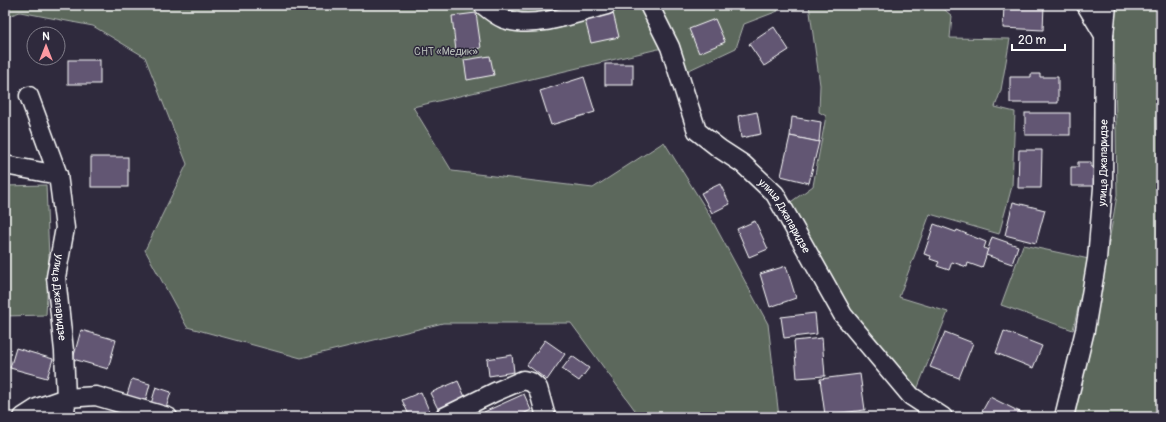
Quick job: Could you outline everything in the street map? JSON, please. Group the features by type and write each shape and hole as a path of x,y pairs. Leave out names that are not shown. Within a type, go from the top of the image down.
{"street":[{"path":"483,5 502,18 522,23 545,21 607,5"},
{"name":"улица Джапаридзе","path":"649,5 670,47 697,131 743,164 775,194 843,315 911,396 943,417"},
{"path":"1086,5 1104,35"},
{"name":"улица Джапаридзе","path":"1064,417 1085,330 1097,259 1103,188 1104,35 1107,5"},
{"name":"улица Джапаридзе","path":"29,96 58,175 65,228 56,277 64,351 66,398 65,417"},
{"path":"5,164 58,175"},
{"path":"444,417 523,380 531,382 538,388 546,417"},
{"path":"24,417 37,408 66,398 96,396 168,417"}],"green space":[{"name":"СНТ «Медик»","path":"5,5 776,5 778,11 744,24 736,48 685,72 675,45 413,107 452,171 593,188 664,142 706,209 768,324 779,417 640,417 571,323 443,323 301,358 187,327 145,250 187,164 145,57 93,26 20,12 5,17"},
{"path":"809,5 939,5 952,16 950,38 1010,39 1001,90 995,107 1015,112 1012,186 999,234 930,214 899,297 948,312 916,392 847,307 788,204 813,186 826,116 819,112 820,85"},
{"path":"1080,5 1161,5 1161,417 1074,417 1092,341 1117,195 1115,65 1094,34"},
{"path":"46,185 49,258 46,315 5,316 5,186"},
{"path":"1023,245 1089,259 1073,330 1001,305"}],"building":[{"path":"1004,5 1044,5 1043,30 1003,28"},
{"path":"476,13 481,48 456,51 452,16"},
{"path":"613,13 619,37 591,43 585,20"},
{"path":"715,19 725,42 699,53 689,29"},
{"path":"774,27 789,50 764,66 749,44"},
{"path":"490,56 494,75 467,80 464,60"},
{"path":"68,60 100,60 100,84 68,84"},
{"path":"605,64 633,64 633,85 605,85"},
{"path":"1031,74 1040,74 1040,77 1058,77 1058,103 1010,103 1010,77 1031,77"},
{"path":"584,77 595,112 551,125 540,91"},
{"path":"757,112 761,134 741,138 738,116"},
{"path":"1025,113 1070,113 1070,135 1025,135"},
{"path":"792,117 821,122 819,142 790,136"},
{"path":"790,136 819,142 809,183 781,176"},
{"path":"1019,150 1042,150 1041,188 1018,188"},
{"path":"91,157 128,157 128,187 91,187"},
{"path":"1078,162 1091,162 1091,167 1097,167 1097,186 1071,186 1071,167 1078,167"},
{"path":"720,184 730,204 712,213 701,193"},
{"path":"1013,202 1045,210 1036,243 1005,235"},
{"path":"755,221 768,249 749,257 737,229"},
{"path":"934,224 956,232 957,230 986,242 984,248 988,250 982,268 968,263 967,267 952,262 949,270 937,266 939,262 930,259 931,256 924,254"},
{"path":"992,237 1018,246 1012,264 986,255"},
{"path":"786,266 796,298 770,307 760,274"},
{"path":"815,313 817,334 784,338 781,317"},
{"path":"81,330 116,340 108,369 73,359"},
{"path":"1004,331 1042,346 1033,368 996,353"},
{"path":"945,332 973,343 959,378 930,367"},
{"path":"822,338 825,376 797,378 794,341"},
{"path":"545,340 565,354 547,380 527,365"},
{"path":"16,348 53,359 47,378 10,368"},
{"path":"512,355 514,372 489,376 487,359"},
{"path":"572,356 589,368 579,381 562,369"},
{"path":"860,374 865,410 825,415 820,379"},
{"path":"132,379 150,384 145,403 126,398"},
{"path":"458,381 466,399 439,411 430,393"},
{"path":"156,387 171,392 166,408 151,404"},
{"path":"421,392 431,415 427,417 410,417 402,400"},
{"path":"524,394 531,410 517,417 487,417 484,412"},
{"path":"990,397 1028,416 1028,417 979,417"}]}
